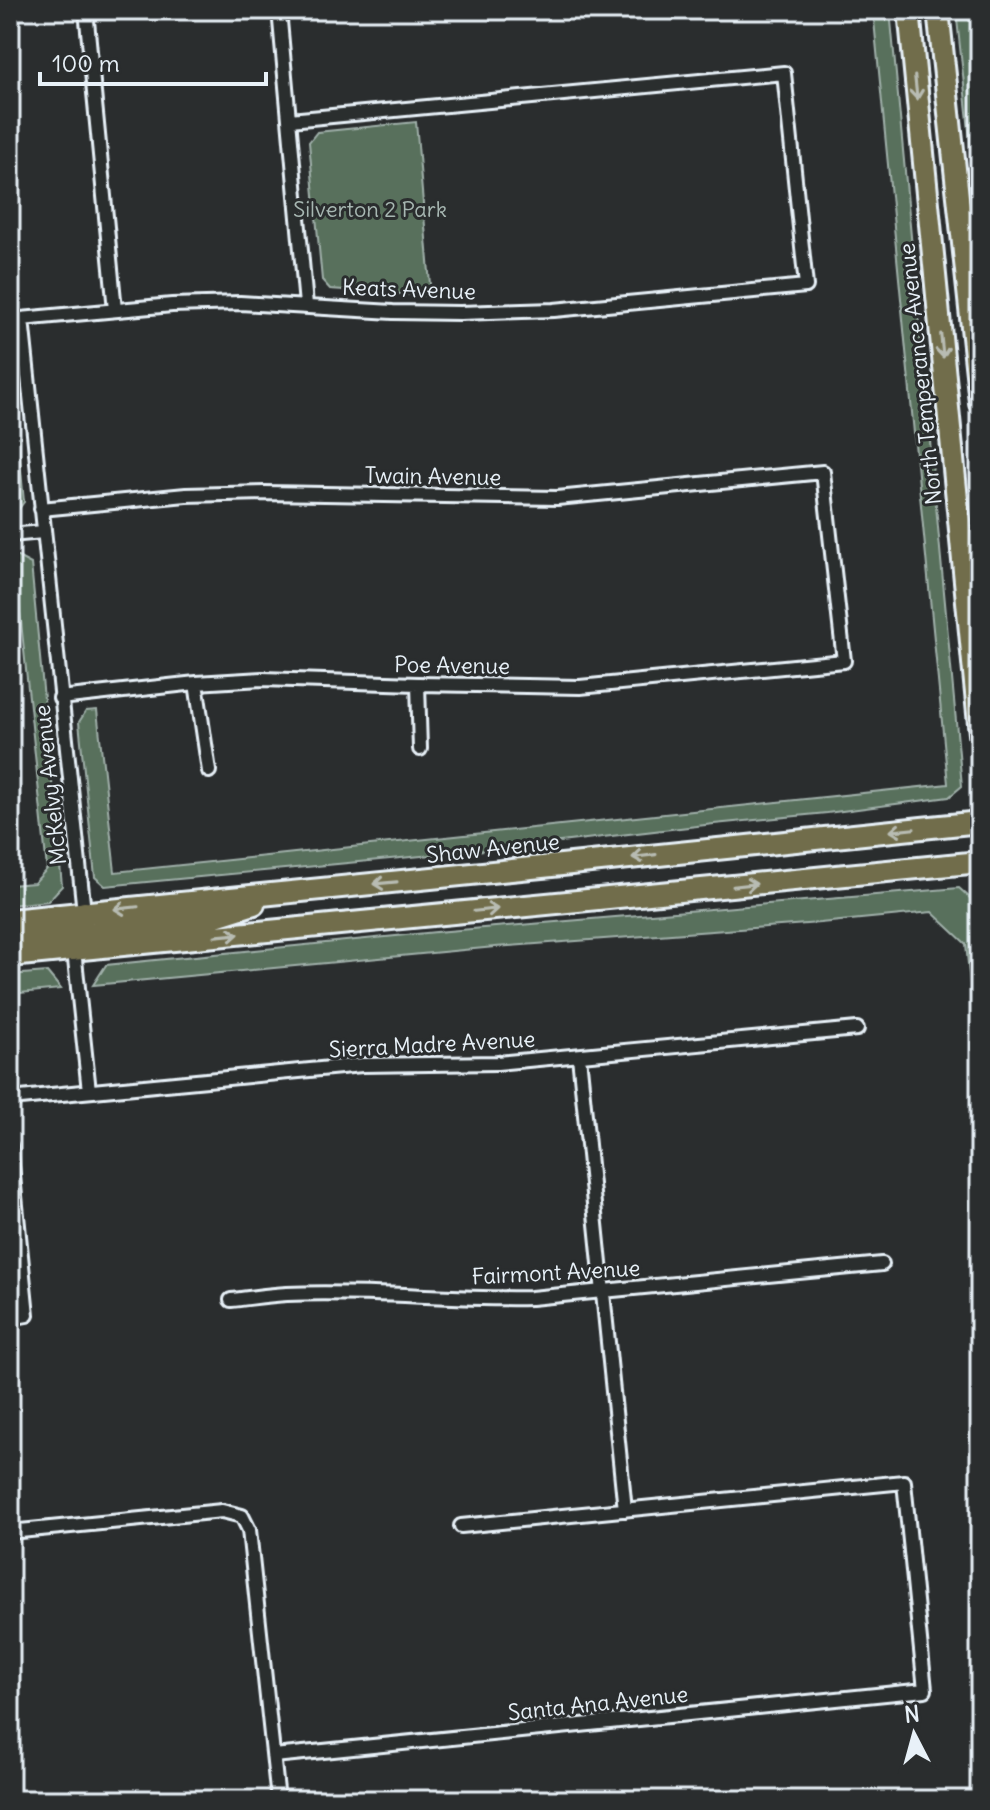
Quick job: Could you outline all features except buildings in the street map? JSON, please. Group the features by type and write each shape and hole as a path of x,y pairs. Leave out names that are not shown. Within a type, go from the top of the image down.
{"main road":[{"name":"North Temperance Avenue","path":"909,10 980,734"},
{"path":"938,10 980,402"},
{"name":"Shaw Avenue","path":"10,920 980,822"},
{"path":"10,956 980,862"},
{"path":"74,950 85,937 103,928 213,917 296,891"},
{"path":"10,939 71,931 82,921 84,912"}],"street":[{"path":"86,10 115,310"},
{"path":"279,10 306,305"},
{"name":"Keats Avenue","path":"16,320 172,305 227,303 393,312 554,310 806,286 784,73 290,120"},
{"name":"McKelvy Avenue","path":"16,320 41,509 84,912"},
{"name":"Twain Avenue","path":"41,509 186,495 265,493 557,498 823,472 844,661"},
{"path":"10,535 43,532"},
{"name":"Poe Avenue","path":"60,698 262,679 580,687 844,661"},
{"path":"196,683 209,771"},
{"path":"418,684 420,749"},
{"path":"74,950 89,1091"},
{"name":"Sierra Madre Avenue","path":"10,1099 362,1065 497,1063 857,1029"},
{"path":"461,1526 625,1510 579,1056"},
{"path":"10,1146 27,1315 10,1318"},
{"name":"Fairmont Avenue","path":"231,1300 286,1294 349,1293 531,1298 882,1264"},
{"name":"Santa Ana Avenue","path":"274,1756 925,1690 904,1482 625,1510"},
{"path":"10,1532 222,1511 242,1516 249,1530 278,1800"}],"green space":[{"path":"873,10 890,10 962,786 949,797 827,813 526,846 105,886 95,877 79,722 86,711 97,710 115,872 948,784"},
{"path":"956,10 974,10 980,75 980,232"},
{"name":"Silverton 2 Park","path":"416,122 431,296 330,289 322,280 309,142 317,132"},
{"path":"10,354 24,502 14,515 10,515"},
{"path":"14,555 31,564 62,886 48,901 10,905 10,885 34,883 47,869"},
{"path":"959,888 980,907 980,1086 966,944 932,912 495,947 93,985 106,965 436,932"},
{"path":"47,972 61,989 10,994 10,975"}]}
